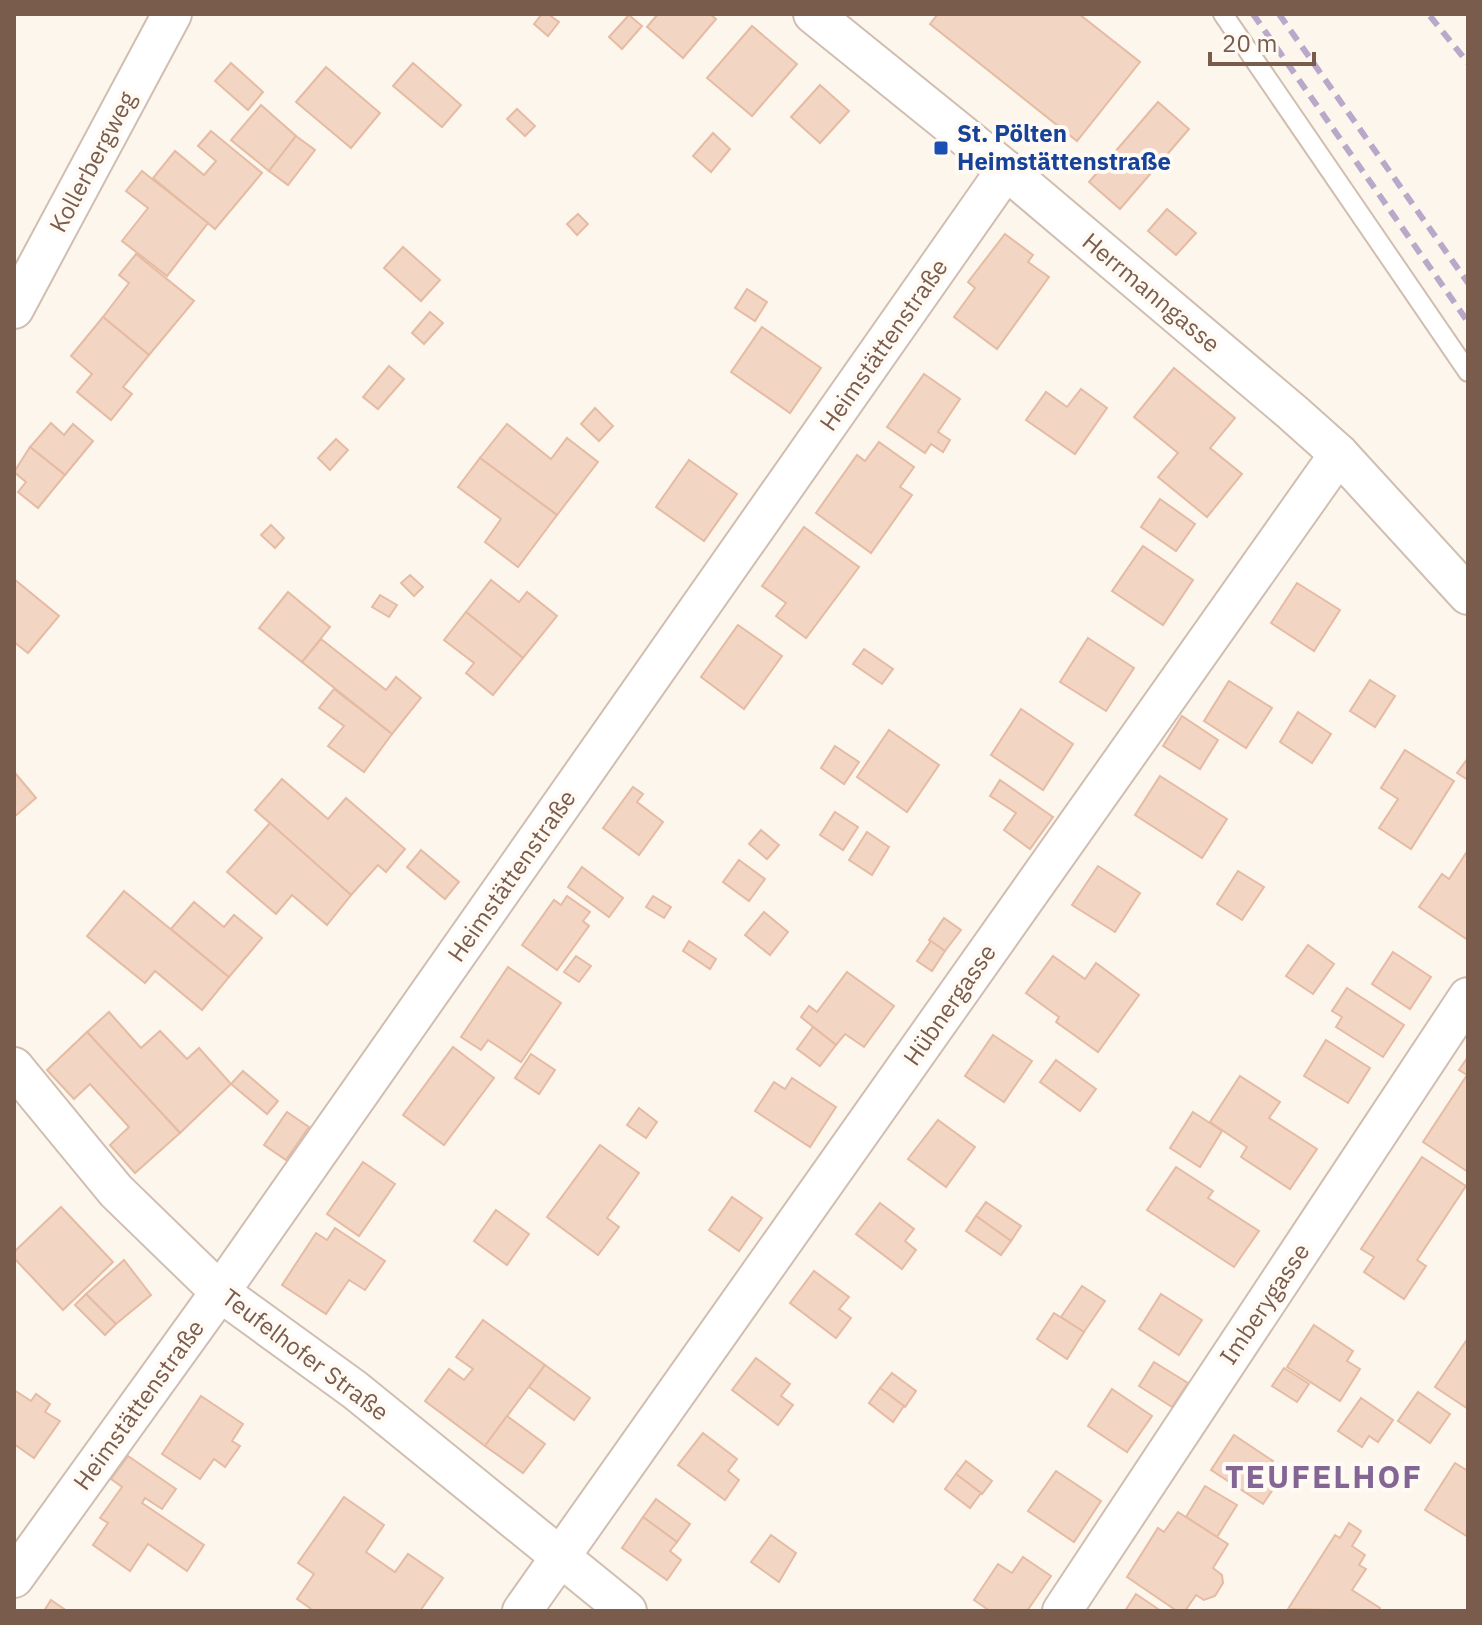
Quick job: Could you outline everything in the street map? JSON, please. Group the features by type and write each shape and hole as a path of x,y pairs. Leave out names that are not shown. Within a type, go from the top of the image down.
{"street":[{"name":"Kollerbergweg","path":"14,309 172,14"},
{"name":"Herrmanngasse","path":"813,14 1006,170 1339,454 1468,595"},
{"name":"Heimstättenstraße","path":"14,1578 220,1292 1006,170"},
{"name":"Hübnergasse","path":"522,1611 1339,454"},
{"name":"Imberygasse","path":"1062,1611 1468,997"},
{"name":"Teufelhofer Straße","path":"14,1067 116,1191 220,1292 355,1390 627,1611"}],"lane":[{"path":"1223,14 1468,372"}],"building":[{"path":"542,14 548,14 559,22 548,36 534,24"},
{"path":"658,14 710,14 716,19 683,58 647,27"},
{"path":"938,14 1079,14 1140,62 1077,141 930,24"},
{"path":"629,15 642,26 622,49 609,37"},
{"path":"752,26 797,64 752,116 707,78"},
{"path":"231,63 263,92 248,110 215,81"},
{"path":"413,63 461,105 442,127 393,86"},
{"path":"326,67 380,113 351,148 296,102"},
{"path":"820,85 849,111 820,143 791,117"},
{"path":"1158,102 1189,129 1120,209 1089,182"},
{"path":"261,105 296,136 269,171 231,140"},
{"path":"517,109 535,126 525,136 507,119"},
{"path":"211,131 262,173 215,229 153,178 175,151 204,175 216,161 198,146"},
{"path":"713,133 730,149 711,172 693,156"},
{"path":"296,136 315,150 288,185 269,171"},
{"path":"142,171 208,223 167,276 122,241 148,208 126,191"},
{"path":"1167,209 1196,233 1176,255 1148,231"},
{"path":"578,214 588,224 577,235 567,224"},
{"path":"1005,234 1033,255 1028,262 1049,277 997,349 954,317 975,288 968,282"},
{"path":"403,247 440,280 421,301 384,268"},
{"path":"136,254 194,301 149,355 103,317 129,283 119,275"},
{"path":"747,289 767,302 755,321 735,308"},
{"path":"430,312 443,323 424,344 412,333"},
{"path":"103,317 149,355 123,387 132,394 111,420 77,392 92,374 71,356"},
{"path":"762,327 821,368 790,413 731,372"},
{"path":"389,366 404,379 378,409 363,397"},
{"path":"1174,368 1235,418 1210,448 1242,474 1207,517 1158,477 1178,453 1134,417"},
{"path":"924,374 960,399 938,432 950,440 943,452 931,444 925,453 887,427"},
{"path":"1081,389 1107,408 1075,454 1026,420 1046,392 1067,407"},
{"path":"595,408 613,426 599,441 581,424"},
{"path":"51,423 64,435 73,424 93,441 65,475 30,447"},
{"path":"507,424 551,459 567,438 598,462 557,515 480,458"},
{"path":"336,439 348,450 330,470 318,458"},
{"path":"879,442 914,467 900,487 912,495 871,553 816,513 857,455 865,461"},
{"path":"30,447 65,475 38,508 18,492 26,482 14,472"},
{"path":"480,458 557,515 518,567 485,542 501,519 458,487"},
{"path":"689,460 737,494 704,541 656,507"},
{"path":"1160,499 1195,524 1176,551 1141,527"},
{"path":"271,525 284,538 275,548 261,535"},
{"path":"804,527 859,567 806,638 776,616 786,603 762,586"},
{"path":"1143,546 1193,580 1163,625 1112,591"},
{"path":"410,575 423,587 414,596 401,583"},
{"path":"14,579 59,616 28,653 14,642"},
{"path":"491,580 519,602 527,592 557,616 523,658 466,612"},
{"path":"1297,583 1340,610 1314,651 1271,623"},
{"path":"288,592 330,627 302,662 259,628"},
{"path":"380,595 397,605 389,617 372,607"},
{"path":"466,612 523,658 493,695 466,673 474,663 444,640"},
{"path":"738,625 782,656 744,709 701,677"},
{"path":"1088,638 1134,668 1106,711 1060,682"},
{"path":"321,639 386,690 396,677 421,698 392,734 302,662"},
{"path":"864,649 893,669 882,684 853,664"},
{"path":"1370,680 1395,696 1375,727 1350,711"},
{"path":"1229,681 1272,708 1246,748 1204,721"},
{"path":"334,689 392,734 364,772 328,746 344,726 319,708"},
{"path":"1021,709 1073,744 1043,790 991,755"},
{"path":"1298,712 1331,734 1312,763 1280,742"},
{"path":"1182,716 1218,740 1200,769 1163,746"},
{"path":"889,730 939,765 907,812 857,777"},
{"path":"835,746 859,762 844,784 821,768"},
{"path":"1405,750 1454,781 1411,849 1379,828 1398,799 1381,788"},
{"path":"1468,758 1468,780 1457,773"},
{"path":"14,774 36,798 14,817"},
{"path":"1160,776 1227,819 1202,858 1135,815"},
{"path":"282,779 328,819 346,798 405,849 386,872 378,865 351,895 255,810"},
{"path":"1000,780 1053,817 1030,849 1004,830 1016,813 990,796"},
{"path":"633,787 643,794 637,802 663,822 639,855 603,828"},
{"path":"835,812 858,827 843,850 820,835"},
{"path":"270,823 351,895 327,925 292,895 276,914 227,872"},
{"path":"761,830 779,845 767,859 749,844"},
{"path":"867,832 889,847 872,875 849,860"},
{"path":"421,850 459,882 445,899 407,867"},
{"path":"1468,850 1468,940 1419,907 1442,874 1449,879"},
{"path":"739,860 765,879 749,901 723,882"},
{"path":"1098,866 1140,893 1115,932 1072,905"},
{"path":"582,867 623,898 609,917 568,887"},
{"path":"1238,871 1264,887 1242,920 1217,904"},
{"path":"124,891 229,977 202,1010 155,971 145,983 87,936"},
{"path":"567,896 590,912 583,921 589,926 557,970 522,945 554,900 561,905"},
{"path":"653,896 671,907 664,918 646,907"},
{"path":"194,902 224,927 234,915 262,938 229,977 171,929"},
{"path":"764,912 788,932 770,955 745,935"},
{"path":"944,918 961,930 945,951 929,940"},
{"path":"689,941 716,959 710,969 683,951"},
{"path":"931,941 945,951 932,971 917,961"},
{"path":"1308,945 1334,964 1313,994 1286,976"},
{"path":"1393,952 1431,977 1410,1009 1372,984"},
{"path":"576,956 591,966 579,982 564,972"},
{"path":"1053,956 1085,979 1096,963 1139,995 1098,1052 1056,1022 1059,1017 1026,993"},
{"path":"508,967 561,1003 521,1062 488,1040 481,1050 461,1037"},
{"path":"847,972 894,1006 864,1047 845,1034 836,1045 801,1017 809,1006 817,1012"},
{"path":"1347,988 1404,1025 1383,1057 1336,1027 1342,1017 1332,1011"},
{"path":"109,1012 141,1048 160,1031 187,1059 199,1048 231,1084 180,1133 87,1032"},
{"path":"813,1027 836,1045 820,1066 797,1049"},
{"path":"87,1032 180,1133 135,1173 110,1145 129,1127 90,1084 74,1099 47,1070"},
{"path":"993,1035 1032,1061 1004,1102 965,1076"},
{"path":"1326,1040 1370,1068 1348,1103 1304,1076"},
{"path":"453,1047 494,1078 444,1145 403,1115"},
{"path":"531,1054 555,1070 539,1094 515,1078"},
{"path":"1468,1057 1468,1172 1423,1142 1467,1075 1459,1070"},
{"path":"1056,1060 1096,1089 1080,1111 1040,1082"},
{"path":"243,1071 278,1101 267,1114 231,1084"},
{"path":"1240,1076 1280,1102 1269,1118 1317,1149 1290,1189 1241,1157 1247,1147 1210,1122"},
{"path":"792,1078 836,1107 810,1147 755,1111 774,1082 785,1089"},
{"path":"639,1108 657,1122 646,1138 627,1125"},
{"path":"287,1112 309,1127 286,1160 264,1145"},
{"path":"1193,1112 1222,1131 1200,1167 1170,1148"},
{"path":"938,1120 975,1147 946,1187 908,1159"},
{"path":"600,1145 639,1173 607,1218 619,1227 598,1255 547,1217"},
{"path":"1422,1157 1466,1186 1417,1260 1426,1266 1404,1299 1364,1272 1374,1257 1361,1249"},
{"path":"363,1162 395,1184 359,1236 327,1214"},
{"path":"1176,1167 1213,1191 1208,1198 1259,1231 1234,1267 1147,1210"},
{"path":"732,1197 762,1218 739,1251 709,1230"},
{"path":"986,1202 1021,1226 1011,1241 976,1216"},
{"path":"880,1203 914,1229 905,1241 916,1250 902,1269 856,1234"},
{"path":"61,1207 113,1262 63,1310 14,1258 14,1252"},
{"path":"496,1210 529,1234 507,1265 474,1241"},
{"path":"976,1216 1011,1241 1001,1255 966,1231"},
{"path":"335,1228 385,1261 365,1290 349,1280 326,1314 282,1285 316,1233 327,1240"},
{"path":"124,1260 151,1295 116,1324 86,1294"},
{"path":"814,1271 849,1297 839,1309 851,1318 836,1338 790,1303"},
{"path":"1082,1286 1105,1301 1084,1332 1061,1317"},
{"path":"86,1294 116,1324 105,1335 75,1305"},
{"path":"1161,1294 1202,1320 1179,1355 1139,1329"},
{"path":"1054,1313 1084,1332 1067,1359 1037,1339"},
{"path":"483,1320 545,1365 485,1446 425,1401 449,1369 464,1380 473,1369 456,1357"},
{"path":"1314,1325 1353,1351 1347,1361 1360,1369 1340,1401 1287,1367"},
{"path":"1468,1338 1468,1409 1435,1387"},
{"path":"756,1358 790,1384 781,1396 793,1405 778,1425 732,1390"},
{"path":"1154,1362 1188,1383 1172,1407 1139,1386"},
{"path":"545,1365 590,1398 574,1420 529,1387"},
{"path":"1284,1368 1309,1384 1297,1402 1272,1386"},
{"path":"892,1373 916,1391 905,1407 880,1388"},
{"path":"880,1388 904,1406 893,1422 869,1403"},
{"path":"1112,1389 1152,1416 1127,1452 1088,1426"},
{"path":"14,1390 31,1401 36,1394 50,1404 45,1412 60,1421 34,1458 14,1444"},
{"path":"1418,1392 1450,1414 1430,1443 1398,1421"},
{"path":"201,1396 243,1424 232,1441 240,1446 225,1467 214,1459 200,1479 162,1454"},
{"path":"1361,1398 1393,1420 1378,1442 1369,1436 1362,1447 1338,1431"},
{"path":"507,1416 545,1444 523,1473 485,1446"},
{"path":"703,1433 737,1459 728,1471 739,1480 725,1500 678,1465"},
{"path":"1234,1435 1273,1461 1264,1473 1278,1482 1263,1504 1211,1470"},
{"path":"128,1456 176,1489 162,1509 145,1498 142,1503 204,1545 187,1571 148,1544 130,1571 93,1545 108,1523 100,1518 122,1487 111,1479"},
{"path":"966,1461 992,1481 982,1494 956,1474"},
{"path":"1455,1463 1468,1471 1468,1537 1425,1510"},
{"path":"1056,1471 1101,1501 1074,1542 1028,1511"},
{"path":"956,1474 981,1493 970,1508 945,1489"},
{"path":"1205,1486 1237,1505 1217,1537 1186,1517"},
{"path":"344,1497 384,1525 366,1552 395,1572 408,1554 443,1578 420,1611 314,1611 297,1599 314,1574 298,1563"},
{"path":"656,1499 690,1524 677,1542 643,1517"},
{"path":"1178,1512 1228,1544 1213,1568 1222,1575 1223,1583 1215,1596 1204,1600 1196,1595 1185,1611 1177,1611 1127,1577 1158,1528 1164,1532"},
{"path":"643,1517 677,1542 670,1551 681,1560 667,1580 622,1548"},
{"path":"1349,1523 1361,1531 1352,1546 1365,1555 1359,1565 1366,1569 1352,1590 1380,1608 1378,1611 1288,1609 1335,1535 1340,1538"},
{"path":"771,1535 796,1553 779,1582 751,1562"},
{"path":"1023,1557 1051,1576 1027,1611 990,1611 974,1600 998,1564 1012,1573"},
{"path":"1136,1594 1161,1611 1125,1611"},
{"path":"51,1600 67,1611 44,1611"}],"railway":[{"path":"1253,14 1468,322"},
{"path":"1279,14 1468,283"},
{"path":"1430,16 1468,63"}],"place":[{"name":"St. Pölten Heimstättenstraße","path":"941,148"}],"district":[{"name":"TEUFELHOF","path":"1324,1477"}]}
